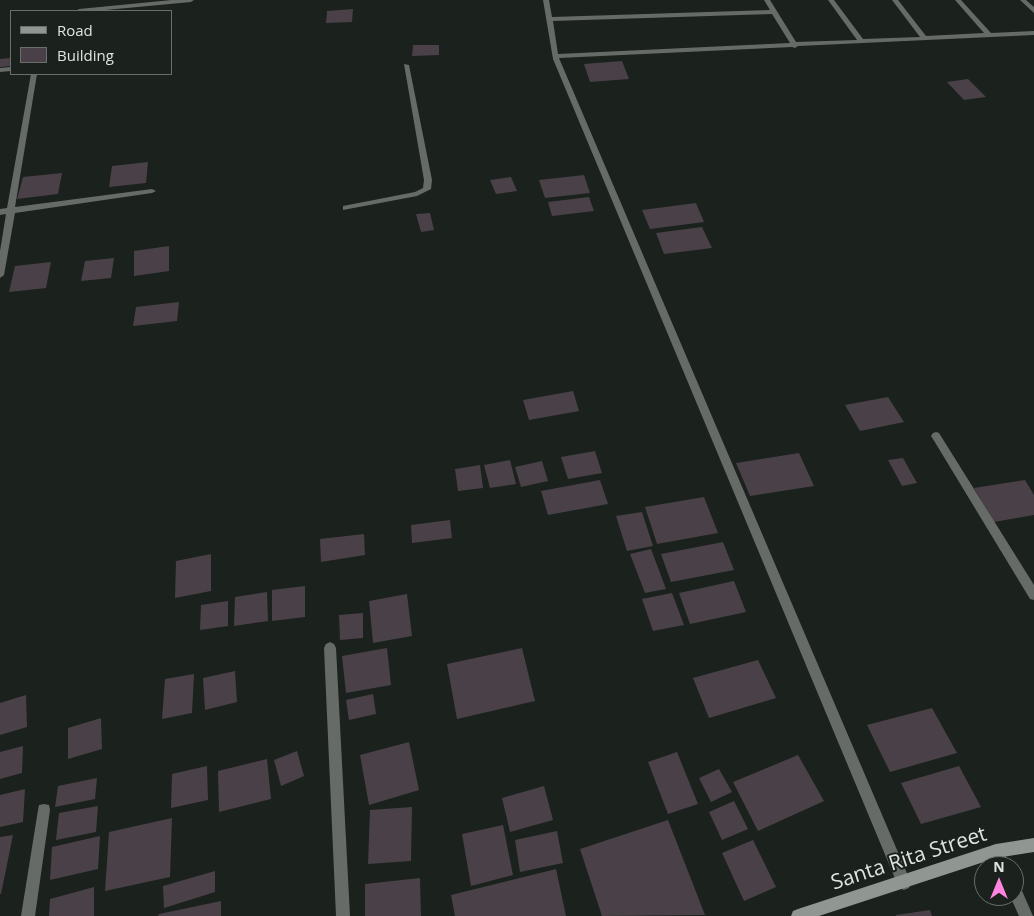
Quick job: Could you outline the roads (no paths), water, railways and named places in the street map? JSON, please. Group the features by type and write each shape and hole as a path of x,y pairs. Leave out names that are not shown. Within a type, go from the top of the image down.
{"street":[{"path":"89,10 190,0"},
{"path":"546,0 555,56 904,883"},
{"path":"767,0 795,46"},
{"path":"831,0 862,42"},
{"path":"895,0 925,39"},
{"path":"958,0 989,35"},
{"path":"1023,0 1034,11"},
{"path":"549,19 774,12"},
{"path":"555,56 795,46 1034,33"},
{"path":"346,208 417,194 427,190 428,180 406,65"},
{"path":"0,275 34,75"},
{"path":"0,212 152,191"},
{"path":"936,436 1034,595"},
{"path":"330,648 343,916"},
{"path":"28,916 44,810"},
{"name":"Santa Rita Street","path":"798,916 904,883 996,851 1034,845"},
{"path":"996,851 998,856"}]}
